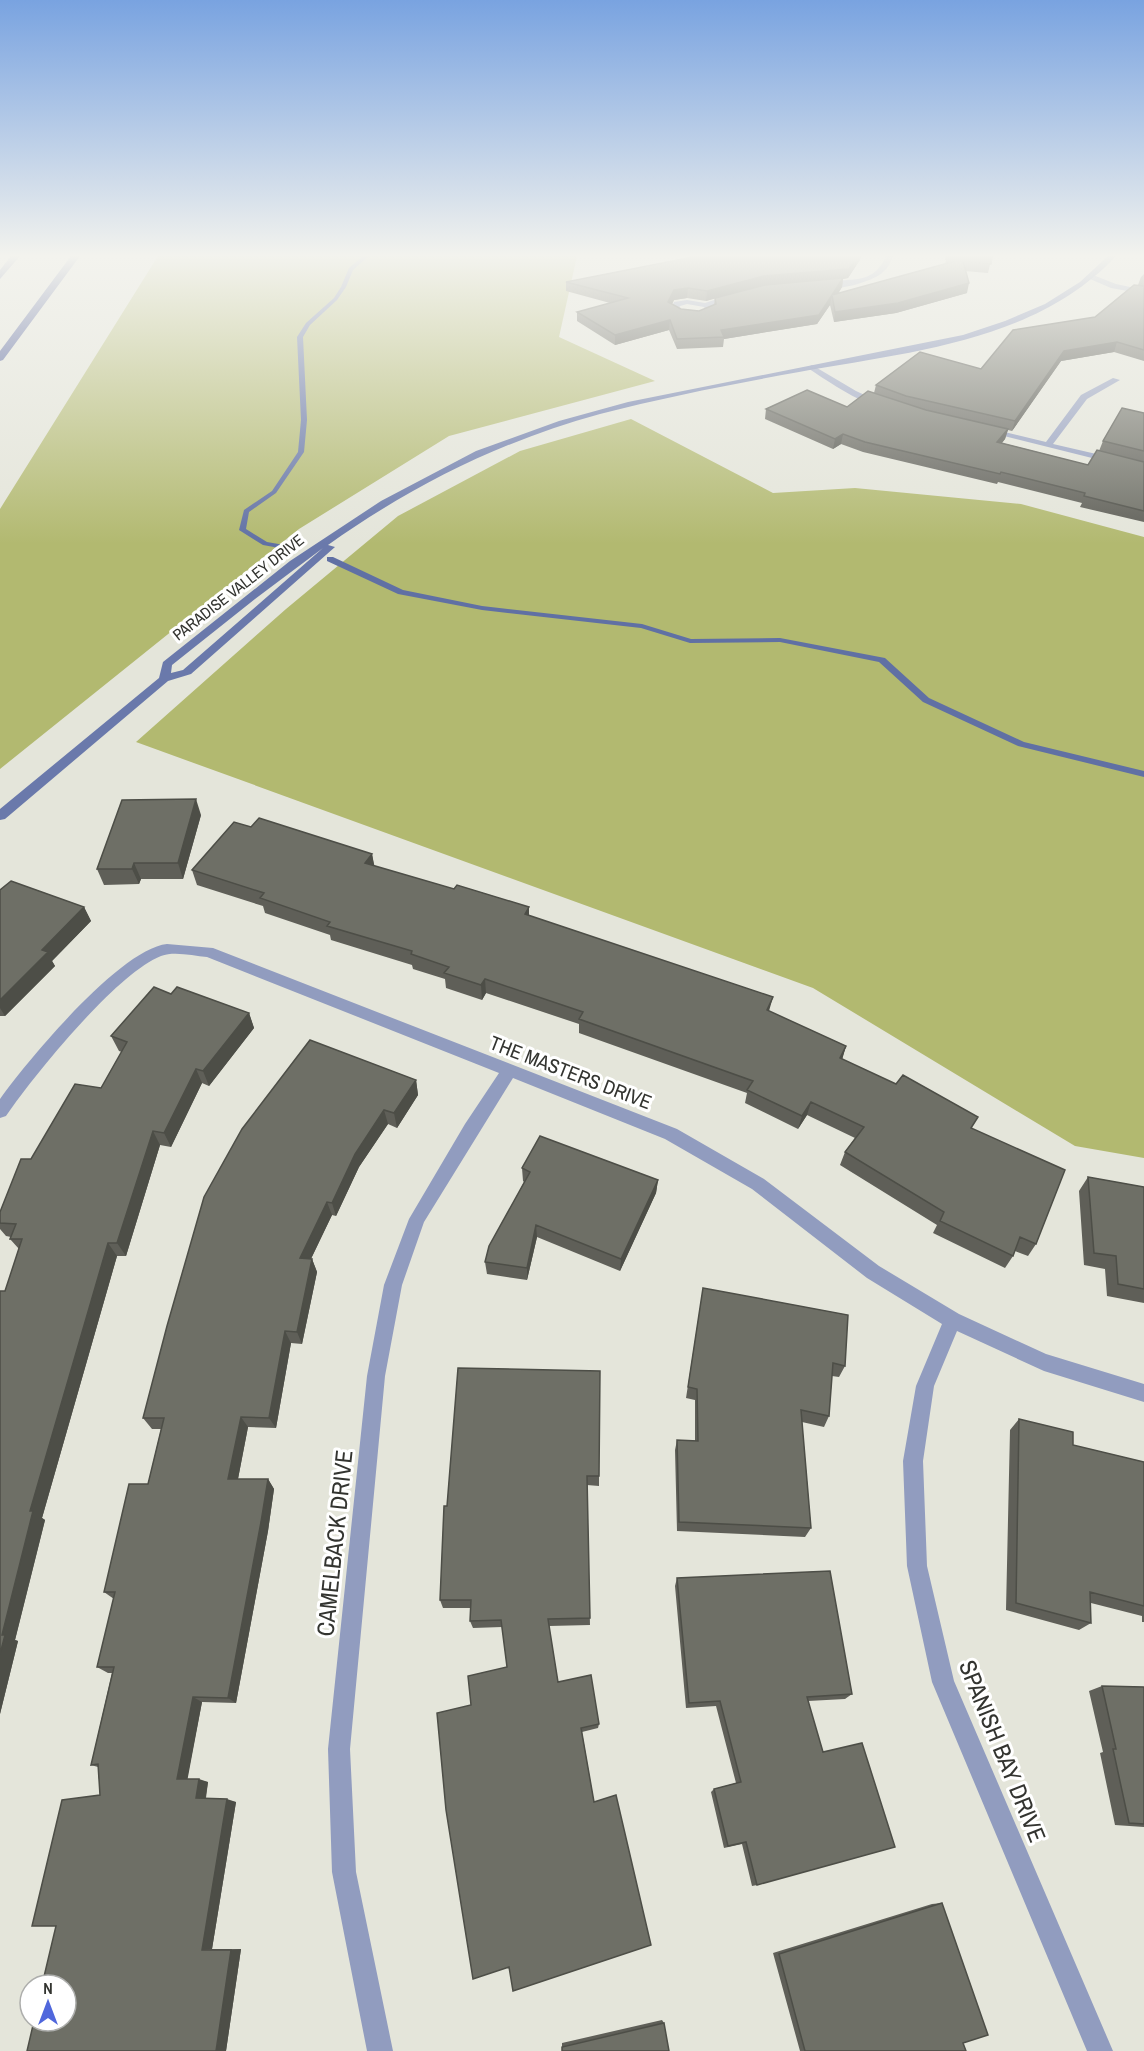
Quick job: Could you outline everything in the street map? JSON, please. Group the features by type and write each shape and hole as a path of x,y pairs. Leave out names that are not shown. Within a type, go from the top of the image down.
{"street":[{"name":"PARADISE VALLEY DRIVE","path":"164,679 167,664 314,548 344,531 396,495 438,472 527,434 612,407 889,352"},
{"path":"812,367 853,393 888,406"},
{"path":"1048,445 1084,397 1116,380"},
{"path":"973,428 1144,468"},
{"name":"PARADISE VALLEY DRIVE","path":"0,816 164,679 187,672 326,551 344,531"},
{"name":"THE MASTERS DRIVE","path":"0,1111 91,1005 123,973 160,950 208,952 671,1134 758,1184 873,1272 953,1320 1044,1362 1144,1393"},
{"name":"CAMELBACK DRIVE","path":"380,2051 344,1872 339,1749 376,1376 393,1285 417,1219 471,1129 510,1070"},
{"name":"SPANISH BAY DRIVE","path":"953,1320 925,1386 913,1461 917,1566 943,1682 1100,2051"}],"green space":[{"path":"98,352 591,352 655,381 449,436 299,529 0,769 0,509"},
{"path":"631,419 773,493 855,488 1021,504 1144,537 1144,1158 1075,1146 813,988 136,742 286,609 398,516 520,451"}],"building":[{"path":"920,352 981,369 995,352 1064,352 1015,421 906,396 876,385"},
{"path":"807,390 847,407 868,391 926,410 1008,429 997,442 1088,465 1097,450 1144,462 1144,511 1084,496 1085,493 865,442 843,434 835,439 766,409"},
{"path":"1122,408 1144,413 1144,451 1103,441"},
{"path":"196,799 178,863 134,863 132,869 97,869 122,800"},
{"path":"259,818 372,854 365,863 454,889 457,885 529,907 525,914 773,997 767,1010 846,1046 840,1058 896,1084 903,1075 978,1117 971,1128 1065,1170 1036,1244 1020,1237 1013,1256 940,1221 944,1212 845,1152 864,1127 811,1102 802,1116 747,1090 753,1081 579,1019 583,1012 485,979 481,985 444,973 449,967 411,954 412,951 327,926 330,922 260,898 264,893 192,870 234,822 251,827"},
{"path":"11,881 84,907 42,950 48,952 0,1000 0,890"},
{"path":"154,987 171,994 177,987 249,1013 203,1071 196,1069 164,1133 153,1131 117,1243 108,1243 30,1511 33,1511 2,1635 5,1635 0,1654 0,1291 5,1291 22,1239 10,1239 16,1224 0,1223 0,1212 21,1159 31,1159 75,1084 101,1088 127,1042 111,1036"},
{"path":"310,1040 416,1080 394,1113 384,1110 355,1154 332,1203 327,1202 300,1258 312,1259 297,1332 285,1331 269,1418 241,1417 228,1479 268,1479 228,1698 193,1697 177,1779 199,1779 196,1798 227,1799 202,1950 231,1950 216,2051 27,2051 31,2033 78,2033 78,1973 45,1973 56,1926 32,1926 62,1800 100,1795 98,1764 91,1765 114,1667 97,1667 115,1592 104,1592 129,1484 148,1484 164,1418 143,1418 204,1197 242,1129"},
{"path":"540,1136 658,1180 621,1259 536,1225 527,1268 485,1262 489,1246 530,1172 522,1168"},
{"path":"1088,1177 1144,1187 1144,1289 1118,1284 1116,1256 1094,1253"},
{"path":"703,1288 848,1315 845,1366 833,1363 829,1416 801,1410 811,1528 679,1522 677,1440 698,1441 697,1389 688,1387"},
{"path":"458,1368 600,1371 599,1476 587,1476 590,1618 548,1619 558,1682 591,1675 599,1724 581,1728 594,1802 616,1795 651,1945 513,1991 509,1967 473,1979 446,1810 437,1713 471,1705 468,1676 507,1667 501,1620 470,1621 471,1600 440,1600 444,1506 447,1506"},
{"path":"1019,1419 1073,1432 1073,1445 1144,1462 1144,1606 1090,1592 1091,1623 1016,1603"},
{"path":"830,1571 852,1694 807,1697 823,1752 862,1743 895,1847 757,1885 746,1842 728,1846 714,1789 741,1782 720,1701 689,1703 677,1578"},
{"path":"1102,1686 1144,1687 1144,1824 1129,1823"},
{"path":"942,1903 988,2035 963,2043 966,2051 805,2051 779,1954"},
{"path":"664,2023 669,2051 562,2051 562,2047"}],"waterway":[{"path":"290,548 265,544 242,530 246,511 274,492 301,452 304,420 301,352"},
{"path":"330,559 401,592 482,608 642,626 690,641 780,640 882,660 926,700 1021,744 1144,774"}]}
